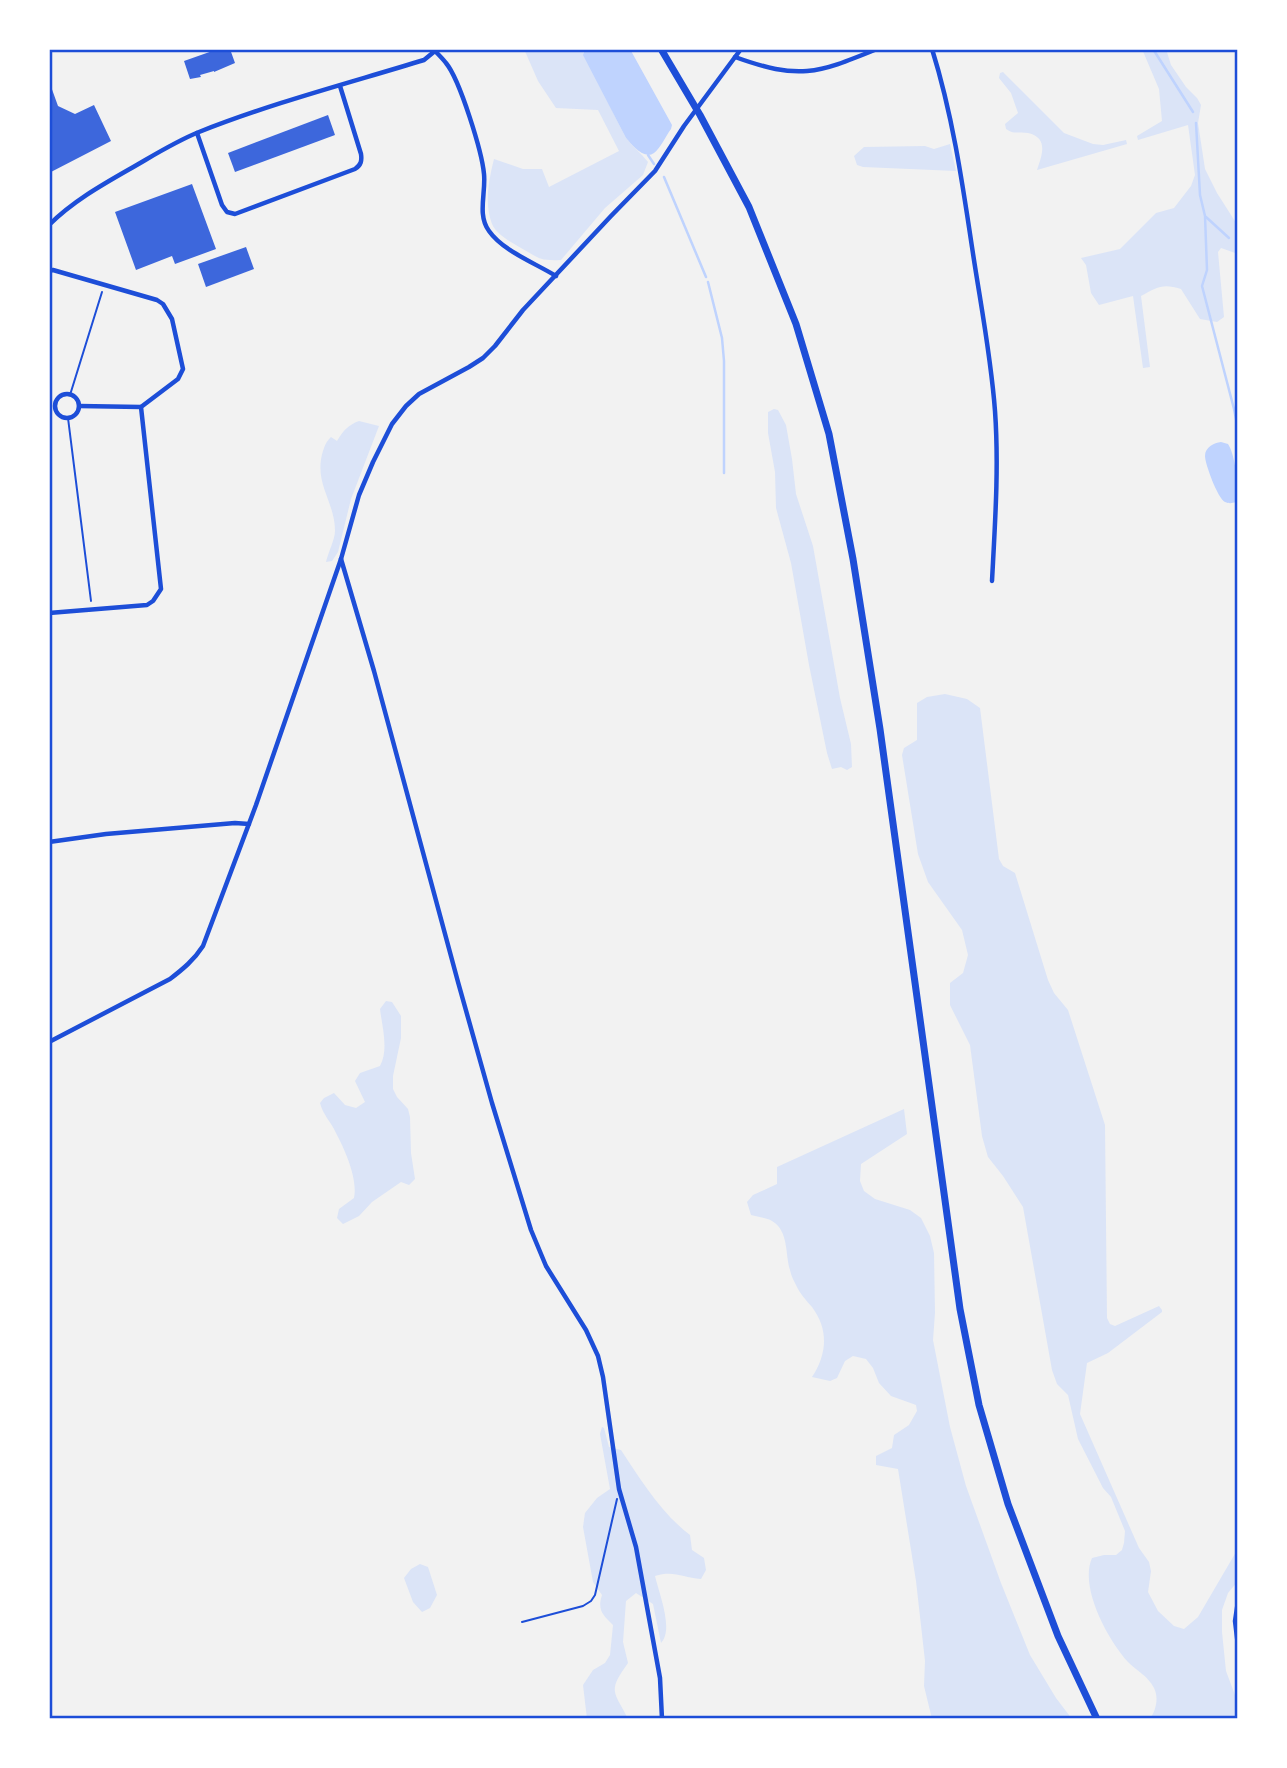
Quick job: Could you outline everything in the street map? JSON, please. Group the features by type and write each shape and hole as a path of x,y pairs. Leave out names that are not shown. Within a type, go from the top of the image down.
{"highway":[{"path":"661,49 700,115 754,218 796,324 830,433 880,729 960,1309 979,1405 1008,1504 1058,1636 1097,1719"}],"street":[{"path":"49,1042 170,979 196,956 203,946 249,824 341,559 359,495 392,424 405,406 419,394 483,358 495,346 523,310 655,171 684,126 741,49"},
{"path":"735,57 779,71 800,73 837,65 877,49"},
{"path":"932,49 954,135 995,407 997,461 992,581"},
{"path":"49,225 64,210 114,178 197,133 424,60 436,50 458,84 481,158 484,175 484,221 487,229 505,246 556,276"},
{"path":"197,133 222,205 227,212 235,214 360,166 361,154 340,86"},
{"path":"49,271 157,300 163,304 172,318 183,364 181,375 141,407 79,406"},
{"path":"71,395 77,399 79,406 77,413 68,418 59,414 56,405 61,396 71,395"},
{"path":"49,405 56,405"},
{"path":"49,613 147,605 161,589 141,407"},
{"path":"341,559 374,671 457,982 531,1230 546,1266 586,1330 598,1356 619,1489 636,1547 660,1678 662,1719"},
{"path":"49,842 235,822 249,824"},
{"path":"1238,1601 1235,1621 1238,1646"}],"lane":[{"path":"522,1622 583,1606 591,1601 595,1595 617,1499"}],"path":[{"path":"71,395 104,285"},
{"path":"68,418 92,609"}],"shaded area":[{"path":"524,49 583,49 626,138 648,162 643,175 605,208 561,260 536,256 505,238 494,228 488,200 494,159 523,169 542,169 549,187 619,151 598,110 556,108 538,81"},
{"path":"1142,49 1166,49 1171,65 1201,105 1198,123 1205,169 1238,226 1238,254 1221,248 1218,252 1224,317 1217,322 1200,319 1181,289 1175,287 1160,287 1141,296 1150,367 1143,368 1133,296 1099,305 1091,293 1086,265 1081,258 1120,249 1156,213 1174,208 1191,186 1195,175 1188,125 1138,140 1137,136 1162,121 1159,89"},
{"path":"1003,72 1064,133 1093,144 1103,145 1126,140 1127,144 1037,170 1042,148 1039,139 1035,135 1006,129 1005,124 1018,113 1011,93 999,78"},
{"path":"950,144 956,171 863,167 857,165 854,156 864,147 925,146 934,149"},
{"path":"778,410 786,425 796,494 813,546 840,698 851,744 852,767 847,770 841,767 832,769 827,753 791,563 776,508 775,472 768,433 768,412"},
{"path":"359,421 379,426 351,499 338,552 332,561 326,562 335,531 332,510 322,482 323,451 331,437 337,441 346,429"},
{"path":"945,694 967,699 980,708 999,859 1003,866 1015,873 1048,980 1054,993 1068,1010 1105,1125 1107,1318 1110,1324 1115,1326 1159,1306 1162,1310 1108,1353 1087,1363 1080,1414 1139,1548 1149,1562 1151,1571 1148,1592 1158,1611 1174,1626 1184,1629 1198,1617 1236,1552 1238,1553 1238,1581 1228,1593 1222,1610 1222,1632 1226,1671 1238,1703 1238,1719 1150,1719 1156,1704 1154,1688 1112,1641 1092,1598 1089,1570 1092,1558 1116,1555 1122,1550 1125,1531 1111,1497 1103,1488 1078,1439 1068,1395 1057,1384 1052,1370 1023,1207 988,1157 982,1136 970,1045 950,1005 950,983 963,973 968,955 962,930 928,882 918,854 902,755 904,748 917,740 917,703 927,697"},
{"path":"386,1001 392,1002 401,1016 401,1038 393,1089 408,1109 410,1117 415,1179 409,1185 401,1182 372,1202 359,1216 343,1224 337,1218 339,1209 354,1198 354,1182 343,1148 320,1103 334,1093 345,1105 356,1108 365,1102 355,1081 360,1073 380,1066 383,1060 384,1038 380,1009"},
{"path":"904,1109 907,1134 861,1164 860,1181 864,1191 875,1199 910,1210 921,1218 930,1236 934,1253 933,1340 950,1427 966,1486 1030,1655 1072,1719 932,1719 924,1686 925,1661 916,1581 898,1469 876,1465 876,1456 892,1448 894,1435 909,1425 917,1411 916,1405 891,1396 879,1383 866,1359 853,1356 845,1361 837,1378 830,1381 812,1377 823,1351 821,1324 793,1278 781,1231 772,1221 751,1215 747,1202 753,1195 777,1184 777,1167"},
{"path":"602,1427 609,1447 621,1450 661,1506 690,1535 692,1550 704,1558 706,1570 701,1579 673,1574 655,1576 666,1621 665,1637 661,1643 653,1604 636,1593 626,1601 623,1642 628,1663 617,1680 615,1691 628,1719 587,1719 583,1685 593,1670 605,1663 610,1655 613,1625 604,1615 601,1608 602,1595 593,1582 583,1527 585,1513 597,1498 610,1489 600,1434"},
{"path":"420,1564 428,1567 437,1595 430,1608 422,1612 413,1602 404,1578 411,1569"}],"water":[{"path":"585,49 630,49 672,125 654,153 642,153 626,138 583,55"},
{"path":"1221,442 1228,444 1235,464 1237,496 1236,502 1232,503 1225,502 1219,495 1206,460 1205,453 1208,448"}],"building":[{"path":"218,49 230,49 235,63 190,79 184,61"},
{"path":"49,81 58,106 75,114 94,105 111,141 49,173"},
{"path":"328,115 335,135 235,172 228,153"},
{"path":"192,184 216,249 175,264 172,256 136,270 115,212"},
{"path":"246,247 254,269 206,287 198,264"}],"waterway":[{"path":"1153,49 1193,112"},
{"path":"1196,123 1207,270 1202,286 1238,429"},
{"path":"648,155 654,164"},
{"path":"664,177 706,277"},
{"path":"1206,217 1229,238"},
{"path":"708,282 722,338 724,361 724,473"}]}
